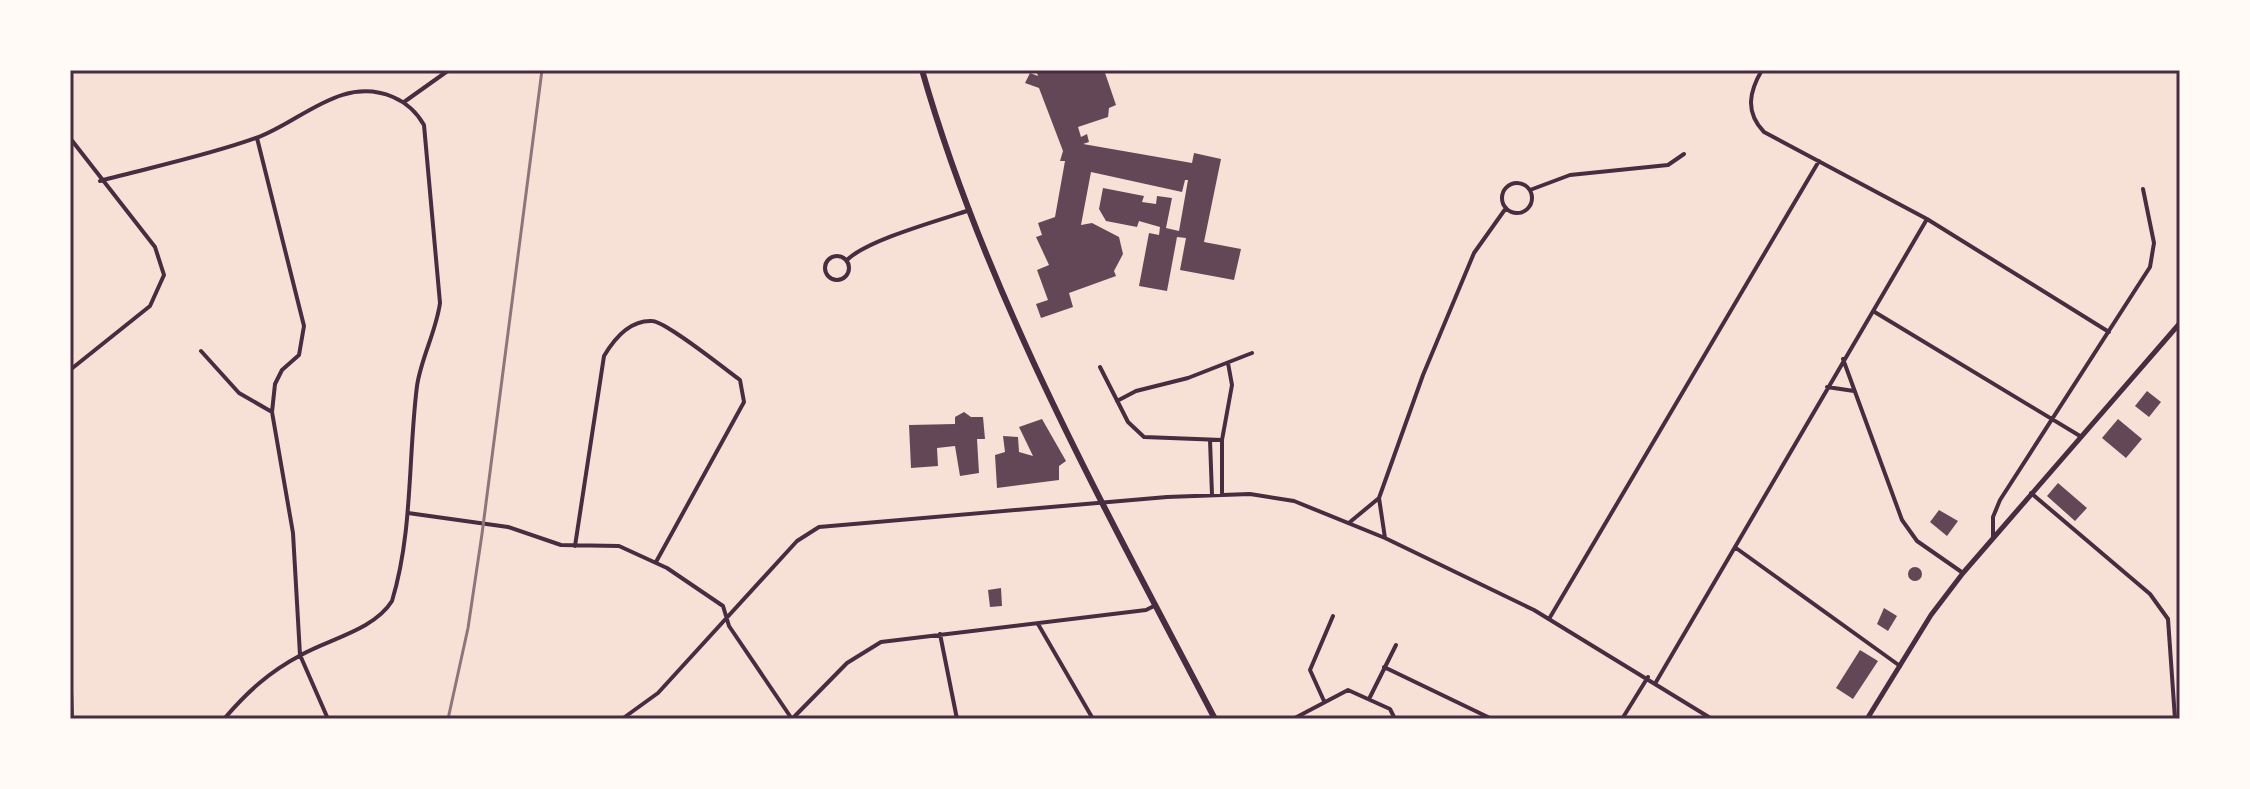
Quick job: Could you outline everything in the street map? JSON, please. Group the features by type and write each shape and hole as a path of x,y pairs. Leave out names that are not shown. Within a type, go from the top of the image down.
{"main road":[{"path":"922,70 970,210 1030,350 1212,718"},
{"path":"1867,719 1963,573 2180,323"}],"street":[{"path":"404,102 449,70"},
{"path":"1762,70 1751,92 1751,111 1764,132 1927,219 2109,332"},
{"path":"100,181 257,138 343,94 375,91 404,102 424,125 440,303 437,323 417,382 407,513 397,585 388,609 300,655 256,683 224,719"},
{"path":"70,138 100,181 155,247 164,275 150,306 70,370"},
{"path":"257,138 304,326 304,343 299,355 282,370 275,384 272,412 293,533 300,655 328,719"},
{"path":"1530,190 1573,175 1668,165 1684,154"},
{"path":"1549,619 1819,161"},
{"path":"1519,183 1530,190 1532,199 1527,209 1515,212 1506,208 1502,200 1506,187 1519,183"},
{"path":"1993,537 1993,517 2000,500 2050,418 2109,332 2153,256 2143,189"},
{"path":"1385,538 1379,498 1423,375 1474,253 1506,208"},
{"path":"847,260 854,253 902,233 970,210"},
{"path":"1656,682 1927,219"},
{"path":"840,256 847,260 849,272 844,278 828,277 825,266 828,259 840,256"},
{"path":"1873,310 2080,436"},
{"path":"575,546 604,356 616,336 642,322 659,322 740,380 744,402 656,562"},
{"path":"201,351 239,393 272,412"},
{"path":"1117,401 1136,391 1178,381 1252,353"},
{"path":"1843,359 1902,520 1925,547 1963,573"},
{"path":"1222,495 1222,440 1232,385 1228,363"},
{"path":"1100,367 1128,422 1144,437 1222,440"},
{"path":"1827,387 1854,391"},
{"path":"1210,440 1212,495"},
{"path":"2031,493 2166,612 2175,719"},
{"path":"622,719 658,693 797,541 819,527 1212,495 1268,495 1294,501 1350,522 1549,619 1712,719"},
{"path":"1350,522 1379,498"},
{"path":"407,513 508,527 575,546 602,543 619,546 656,562 723,606 727,618 792,719 847,663 868,649 897,638 1037,624 1146,610 1156,605"},
{"path":"1735,548 1900,666"},
{"path":"1324,701 1310,670 1333,616"},
{"path":"1037,624 1093,719"},
{"path":"940,634 957,719"},
{"path":"1370,697 1396,645"},
{"path":"70,661 72,719"},
{"path":"1384,667 1492,719"},
{"path":"1622,719 1648,677"},
{"path":"1293,719 1348,690 1370,697 1390,709 1395,719"}],"building":[{"path":"1036,70 1092,70 1093,73 1104,70 1116,105 1109,108 1108,117 1078,127 1081,137 1087,134 1089,142 1083,144 1192,163 1194,153 1221,159 1204,242 1241,249 1234,280 1180,270 1186,238 1177,237 1167,291 1139,286 1149,233 1159,235 1160,227 1139,221 1137,227 1106,221 1099,209 1103,188 1144,196 1142,202 1156,204 1157,196 1172,198 1166,228 1179,231 1188,180 1185,180 1182,192 1091,172 1081,225 1092,223 1119,237 1123,254 1114,271 1116,276 1069,293 1073,307 1041,318 1036,304 1048,300 1037,270 1049,265 1036,237 1042,235 1038,223 1055,217 1065,161 1060,161 1063,151 1039,88 1025,83 1030,73 1038,76"},
{"path":"2147,391 2161,402 2149,417 2135,406"},
{"path":"964,412 971,417 983,417 985,439 977,439 979,473 960,476 955,446 937,448 938,466 911,468 909,425 955,424 955,417"},
{"path":"1042,419 1066,461 1059,466 1059,480 997,488 995,455 1005,452 1003,436 1018,437 1019,452 1033,456 1019,427"},
{"path":"2118,419 2142,439 2126,458 2102,438"},
{"path":"2058,483 2087,508 2075,521 2047,496"},
{"path":"1939,510 1958,521 1947,536 1930,522"},
{"path":"1915,567 1922,574 1915,581 1908,574"},
{"path":"1001,588 1002,606 990,607 988,590"},
{"path":"1884,608 1897,616 1888,631 1877,624"},
{"path":"1860,650 1878,661 1853,699 1836,688"}],"railway":[{"path":"448,719 468,628 482,534 542,70"}]}
